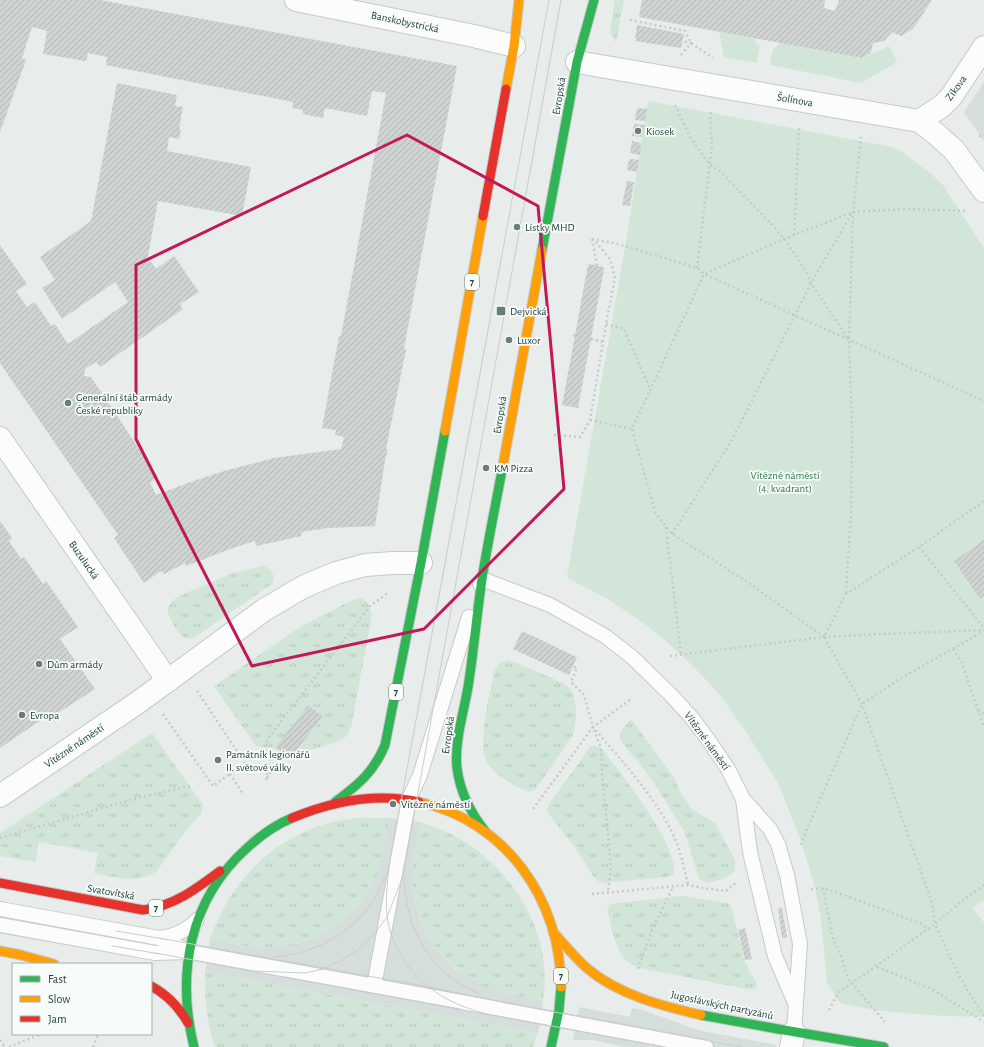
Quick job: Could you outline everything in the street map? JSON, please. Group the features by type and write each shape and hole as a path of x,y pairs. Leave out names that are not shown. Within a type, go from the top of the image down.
{"main road":[{"name":"7","path":"230,865 247,847 266,831 288,818 335,802 356,787 378,762 384,749 421,564 514,46 519,0"},
{"name":"Evropská","path":"485,831 474,817 460,784 457,748 469,682 482,578 577,62 594,0"},
{"path":"335,802 368,797 409,799 438,806 453,812 485,831"},
{"name":"7","path":"485,831 506,850 528,876 545,906 554,932 560,962 561,987 558,1020 551,1047"},
{"path":"194,1047 188,1024 186,977 189,952 198,919 214,886 230,865"},
{"name":"Svatovítská","path":"0,883 129,907 151,909 160,908 177,900 230,865"},
{"name":"Jugoslávských partyzánů","path":"554,932 579,962 600,978 626,992 653,1002 685,1012 792,1040 884,1047"},
{"path":"0,951 50,963"},
{"path":"152,987 162,992 175,1003 188,1024"}],"street":[{"name":"Banskobystrická","path":"309,1 514,46"},
{"name":"Zikova","path":"919,121 942,106 951,97 984,46"},
{"name":"Šolínova","path":"577,62 919,121 936,133 954,150 984,191"},
{"name":"Buzulucká","path":"0,438 168,681"},
{"name":"Vítězné náměstí","path":"0,796 140,701 264,610 303,587 336,573 365,565 393,563 421,564"}],"lane":[{"path":"374,986 409,799 420,775 482,578"},
{"name":"Vítězné náměstí","path":"482,578 550,605 605,636 632,657 692,718 728,769 743,799 770,829 778,844 787,875 800,944 792,1040"},
{"name":"Vítězné náměstí","path":"743,799 750,852 775,956 796,1005"},
{"path":"0,909 159,938 189,952"},
{"path":"159,938 180,934 198,919"},
{"path":"0,925 155,953 189,952 706,1047"}],"path":[{"path":"630,20 685,31 691,43"},
{"path":"682,41 691,43 716,61"},
{"path":"681,55 691,43"},
{"path":"674,102 690,137 709,164 721,172 784,239 849,340"},
{"path":"696,268 712,145 710,120 712,106"},
{"path":"794,235 799,122"},
{"path":"824,637 846,594 851,514 852,430 849,340 852,212 862,134"},
{"path":"979,136 984,136"},
{"path":"973,211 905,209 852,212 784,239 704,274 632,429 654,512 672,534 746,581 824,637 862,704 932,904 935,924 968,993 984,1016"},
{"path":"672,534 733,438 796,316 811,283 852,212"},
{"path":"592,239 618,244 696,268 704,274 984,401"},
{"path":"592,239 597,266"},
{"path":"554,435 580,437 590,420 615,278 610,258 592,239"},
{"path":"606,324 624,329 650,389"},
{"path":"591,339 603,342"},
{"path":"590,420 632,429"},
{"path":"846,594 919,547 984,501"},
{"path":"666,526 681,654"},
{"path":"919,547 984,629"},
{"path":"283,754 266,780 270,760 264,747 270,736 370,606 388,593"},
{"path":"670,656 824,637 984,629"},
{"path":"800,851 806,831 862,704 898,680 984,629"},
{"path":"952,649 962,663 984,728"},
{"path":"572,666 577,668 571,682 584,695 593,727 601,748 611,868 608,892"},
{"path":"160,709 213,786 245,763 194,687"},
{"path":"533,808 593,727 630,700"},
{"path":"978,710 984,714"},
{"path":"593,727 637,778 656,805 672,833 681,856 688,885"},
{"path":"230,774 243,794"},
{"path":"0,838 137,798 190,786"},
{"path":"592,894 688,885 726,891 738,882"},
{"path":"828,1010 838,993 935,924 984,885"},
{"path":"634,972 639,968 652,930 673,886"},
{"path":"808,889 823,888 841,894 922,924 928,929"},
{"path":"823,888 833,939 842,958 848,979 851,985 886,1022"},
{"path":"876,967 932,989 984,1022"},
{"path":"9,1047 39,1035"},
{"path":"93,1047 98,1035"},
{"path":"0,1040 5,1047"}],"highlighted area":[{"path":"407,135 538,206 564,489 424,629 252,666 136,439 136,265"}],"shaded area":[{"path":"984,82 984,141 964,112"},
{"path":"389,818 420,822 414,863 413,883 415,902 420,920 428,937 441,955 456,970 493,990 543,1001 542,1017 538,1033 205,972 210,940 254,947 275,948 297,944 317,937 381,862"},
{"path":"579,1007 630,1017 632,1008 643,1010 698,1030 776,1045 776,1047 625,1047 592,1040 573,1040"}],"green space":[{"path":"615,0 624,0 616,43 610,32"},
{"path":"719,32 756,39 755,43 760,46 757,63 724,57"},
{"path":"781,43 862,58 889,46 897,62 861,83 770,65 773,49"},
{"name":"Vítězné náměstí (4. kvadrant)","path":"648,101 892,147 901,151 943,185 984,248 984,900 973,908 984,923 984,1017 911,1014 875,1010 840,1003 827,983 821,919 815,888 802,844 779,785 750,738 720,695 694,667 667,642 646,625 606,598 569,579 567,576 627,236"},
{"path":"263,566 271,570 274,578 272,584 193,638 185,638 176,629 168,611 169,604 175,598 230,574"},
{"path":"362,598 368,603 372,615 351,728 347,735 343,739 334,743 295,753 323,716 308,705 275,748 256,746 214,686 300,627 352,600"},
{"path":"508,660 565,684 570,689 575,701 576,722 573,735 535,790 529,792 511,784 493,770 486,760 484,752 484,730 490,690 495,670 501,662"},
{"path":"631,719 673,776 681,793 692,809 715,823 735,860 735,870 723,879 706,882 699,878 684,831 653,781 620,740 620,732"},
{"path":"152,733 203,805 201,814 186,830 157,871 142,878 134,879 118,878 94,873 98,853 39,842 35,862 0,855 0,833"},
{"path":"593,745 601,748 609,758 659,829 668,847 673,863 673,875 604,883 598,881 593,876 574,846 548,813 547,810 549,804 590,747"},
{"path":"355,818 389,818 382,857 375,880 358,907 346,918 319,936 289,946 273,948 257,947 210,940 217,921 227,902 252,869 267,855 302,833 330,822"},
{"path":"420,822 447,832 473,847 492,863 509,882 524,903 535,926 542,950 545,975 543,1001 499,992 476,983 461,973 436,948 419,917 415,900 413,867"},
{"path":"682,896 727,903 731,905 745,963 757,984 756,988 752,990 639,968 628,962 620,952 612,930 607,909 610,904"},
{"path":"205,972 538,1033 533,1047 215,1047 207,1010"}],"building":[{"path":"0,0 100,0 457,66 404,348 406,350 386,449 388,449 375,526 328,528 301,532 302,536 256,546 255,541 186,566 185,563 164,574 161,571 144,583 114,538 118,535 0,363 0,245 27,284 16,291 27,307 35,302 51,326 55,324 68,344 128,302 115,282 62,319 42,288 55,280 40,257 91,221 117,83 177,95 175,106 183,107 179,129 181,129 179,139 169,137 167,151 251,167 242,216 158,201 147,261 149,259 156,269 174,256 199,292 180,304 183,309 100,367 96,362 85,369 84,376 91,377 158,477 150,483 156,495 224,471 274,458 341,449 344,437 335,435 336,430 322,428 339,336 341,336 386,93 372,91 367,116 325,108 323,118 303,114 303,110 292,108 293,102 106,65 107,57 88,53 86,61 43,54 47,31 32,27 22,58 26,60 0,132"},
{"path":"642,0 825,0 824,8 835,11 839,0 932,0 913,29 901,36 892,32 884,41 873,43 871,53 862,58 639,17"},
{"path":"637,25 684,34 681,48 635,41"},
{"path":"637,108 647,109 645,121 635,120"},
{"name":"Kiosek","path":"634,124 645,125 642,137 632,136"},
{"path":"632,141 641,143 640,155 630,153"},
{"path":"629,159 639,160 637,172 627,170"},
{"path":"627,181 634,182 630,206 622,205"},
{"path":"590,264 603,267 604,269 578,408 562,405 588,265"},
{"name":"Dům armády","path":"0,521 12,538 9,541 21,559 24,557 43,584 46,581 78,627 60,639 95,689 49,719 47,716 0,748"},
{"path":"984,540 984,596 980,599 954,561"},
{"path":"522,631 577,657 569,675 513,649"},
{"path":"308,705 323,716 290,759 275,748"},
{"path":"778,908 782,908 787,937 782,938"},
{"path":"745,928 752,959 745,960 738,930"}],"tram line":[{"path":"487,1014 461,1006 447,999 425,984 416,975 399,953 393,941 389,928 386,908 390,861 549,0"},
{"path":"155,953 254,971 305,973 323,969 342,960 359,949 374,934 387,917 403,876 561,0"},
{"path":"274,957 292,955 309,950 342,933 368,908 378,893 385,876"},
{"path":"404,878 413,926 429,955 451,978 478,993"},
{"path":"116,931 164,939"},
{"path":"159,938 429,987 506,1003 742,1047"},
{"path":"113,946 160,954"},
{"path":"285,977 460,1009"},
{"path":"482,1013 665,1047"}],"traffic: fast":[{"path":"542,250 577,62 594,0"},
{"path":"335,802 351,790 364,777 376,763 385,745 421,563 445,431"},
{"path":"485,831 466,801 458,777 456,757 458,736 469,681 482,579 503,465"},
{"path":"194,1047 189,1020 187,992 188,966 192,940 200,915 212,891 227,868 257,839 274,827 292,818"},
{"path":"551,1047 559,1010 561,987"},
{"path":"701,1015 884,1047"}],"traffic: slow":[{"path":"506,89 514,46 519,0"},
{"path":"445,431 483,216"},
{"path":"503,465 542,250"},
{"path":"419,802 450,812 478,827 502,846 523,869 539,895 551,924 558,955 561,987"},
{"path":"554,933 583,965 613,986 627,993 671,1008 701,1015"},
{"path":"0,951 50,963"}],"traffic: jam":[{"path":"483,216 506,89"},
{"path":"292,818 323,807 354,800 386,798 419,802"},
{"path":"0,883 143,910 175,901 220,871"},
{"path":"152,987 163,993 172,1002 188,1023"}],"place":[{"name":"Kiosek","path":"638,131"},
{"name":"Lístky MHD","path":"517,227"},
{"name":"Dejvická","path":"501,311"},
{"name":"Luxor","path":"509,340"},
{"name":"Generální štáb armády České republiky","path":"68,403"},
{"name":"KM Pizza","path":"486,468"},
{"name":"Dům armády","path":"39,664"},
{"name":"Evropa","path":"22,715"},
{"name":"Památník legionářů II. světové války","path":"218,760"},
{"name":"Vítězné náměstí","path":"393,804"}]}
